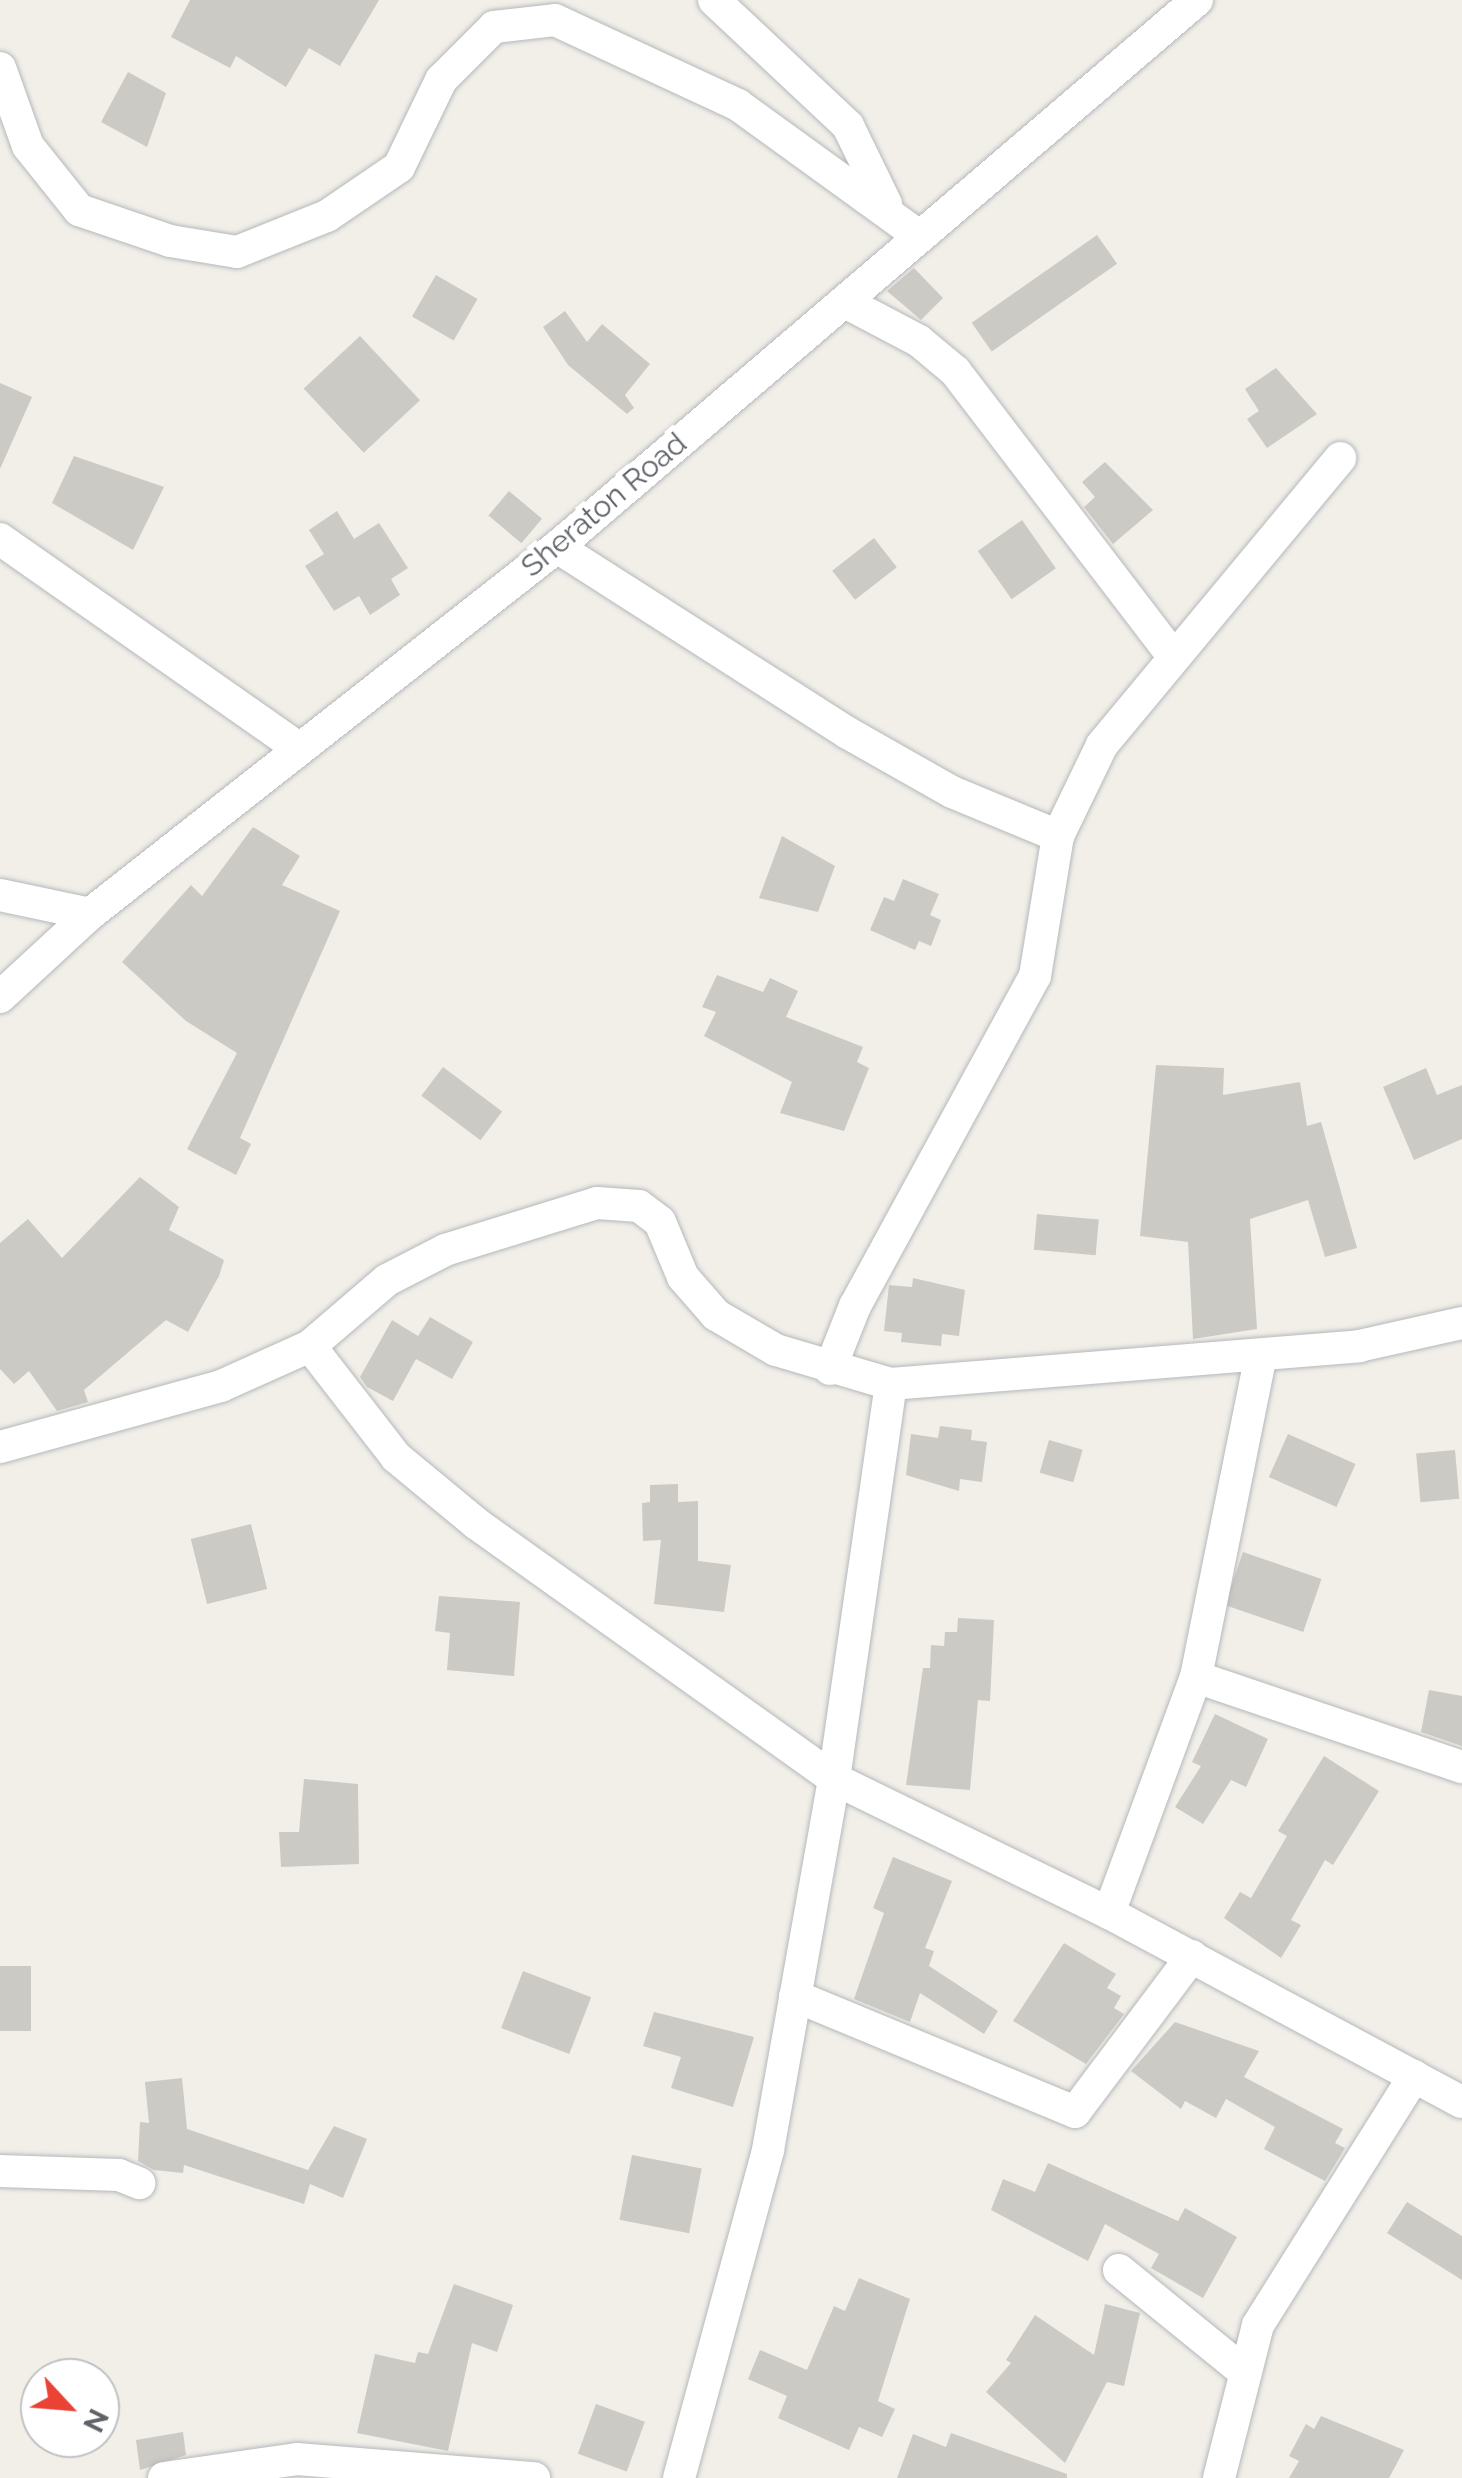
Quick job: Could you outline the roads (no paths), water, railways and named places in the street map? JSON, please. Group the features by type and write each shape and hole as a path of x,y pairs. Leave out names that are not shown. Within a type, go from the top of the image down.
{"street":[{"path":"714,0 848,126 888,208"},
{"name":"Sheraton Road","path":"0,997 90,914 557,547 1197,0"},
{"path":"0,68 28,146 80,210 155,236 237,252 326,216 398,167 441,80 494,27 555,20 738,105 888,208 919,236"},
{"path":"847,303 919,341 955,371 1172,655"},
{"path":"830,1369 855,1306 1035,976 1058,836 1102,745 1172,655 1340,458"},
{"path":"0,539 299,748"},
{"path":"557,547 846,732 952,792 1058,836"},
{"path":"0,895 90,914"},
{"path":"0,1447 221,1386 310,1346 387,1280 444,1250 597,1203 639,1206 660,1222 683,1277 716,1315 830,1369 891,1384 1262,1356 1462,1323"},
{"path":"310,1346 396,1457 464,1513 834,1779 1109,1913 1462,2102"},
{"path":"1109,1913 1196,1677 1262,1356"},
{"path":"679,2478 752,2233 834,1779 891,1384"},
{"path":"1196,1677 1462,1767"},
{"path":"796,1996 1075,2112 1192,1956"},
{"path":"1219,2478 1241,2369 1280,2286 1414,2076"},
{"path":"0,2171 119,2175 139,2183"},
{"path":"1119,2270 1241,2369"},
{"path":"165,2478 297,2458 534,2478"}]}
